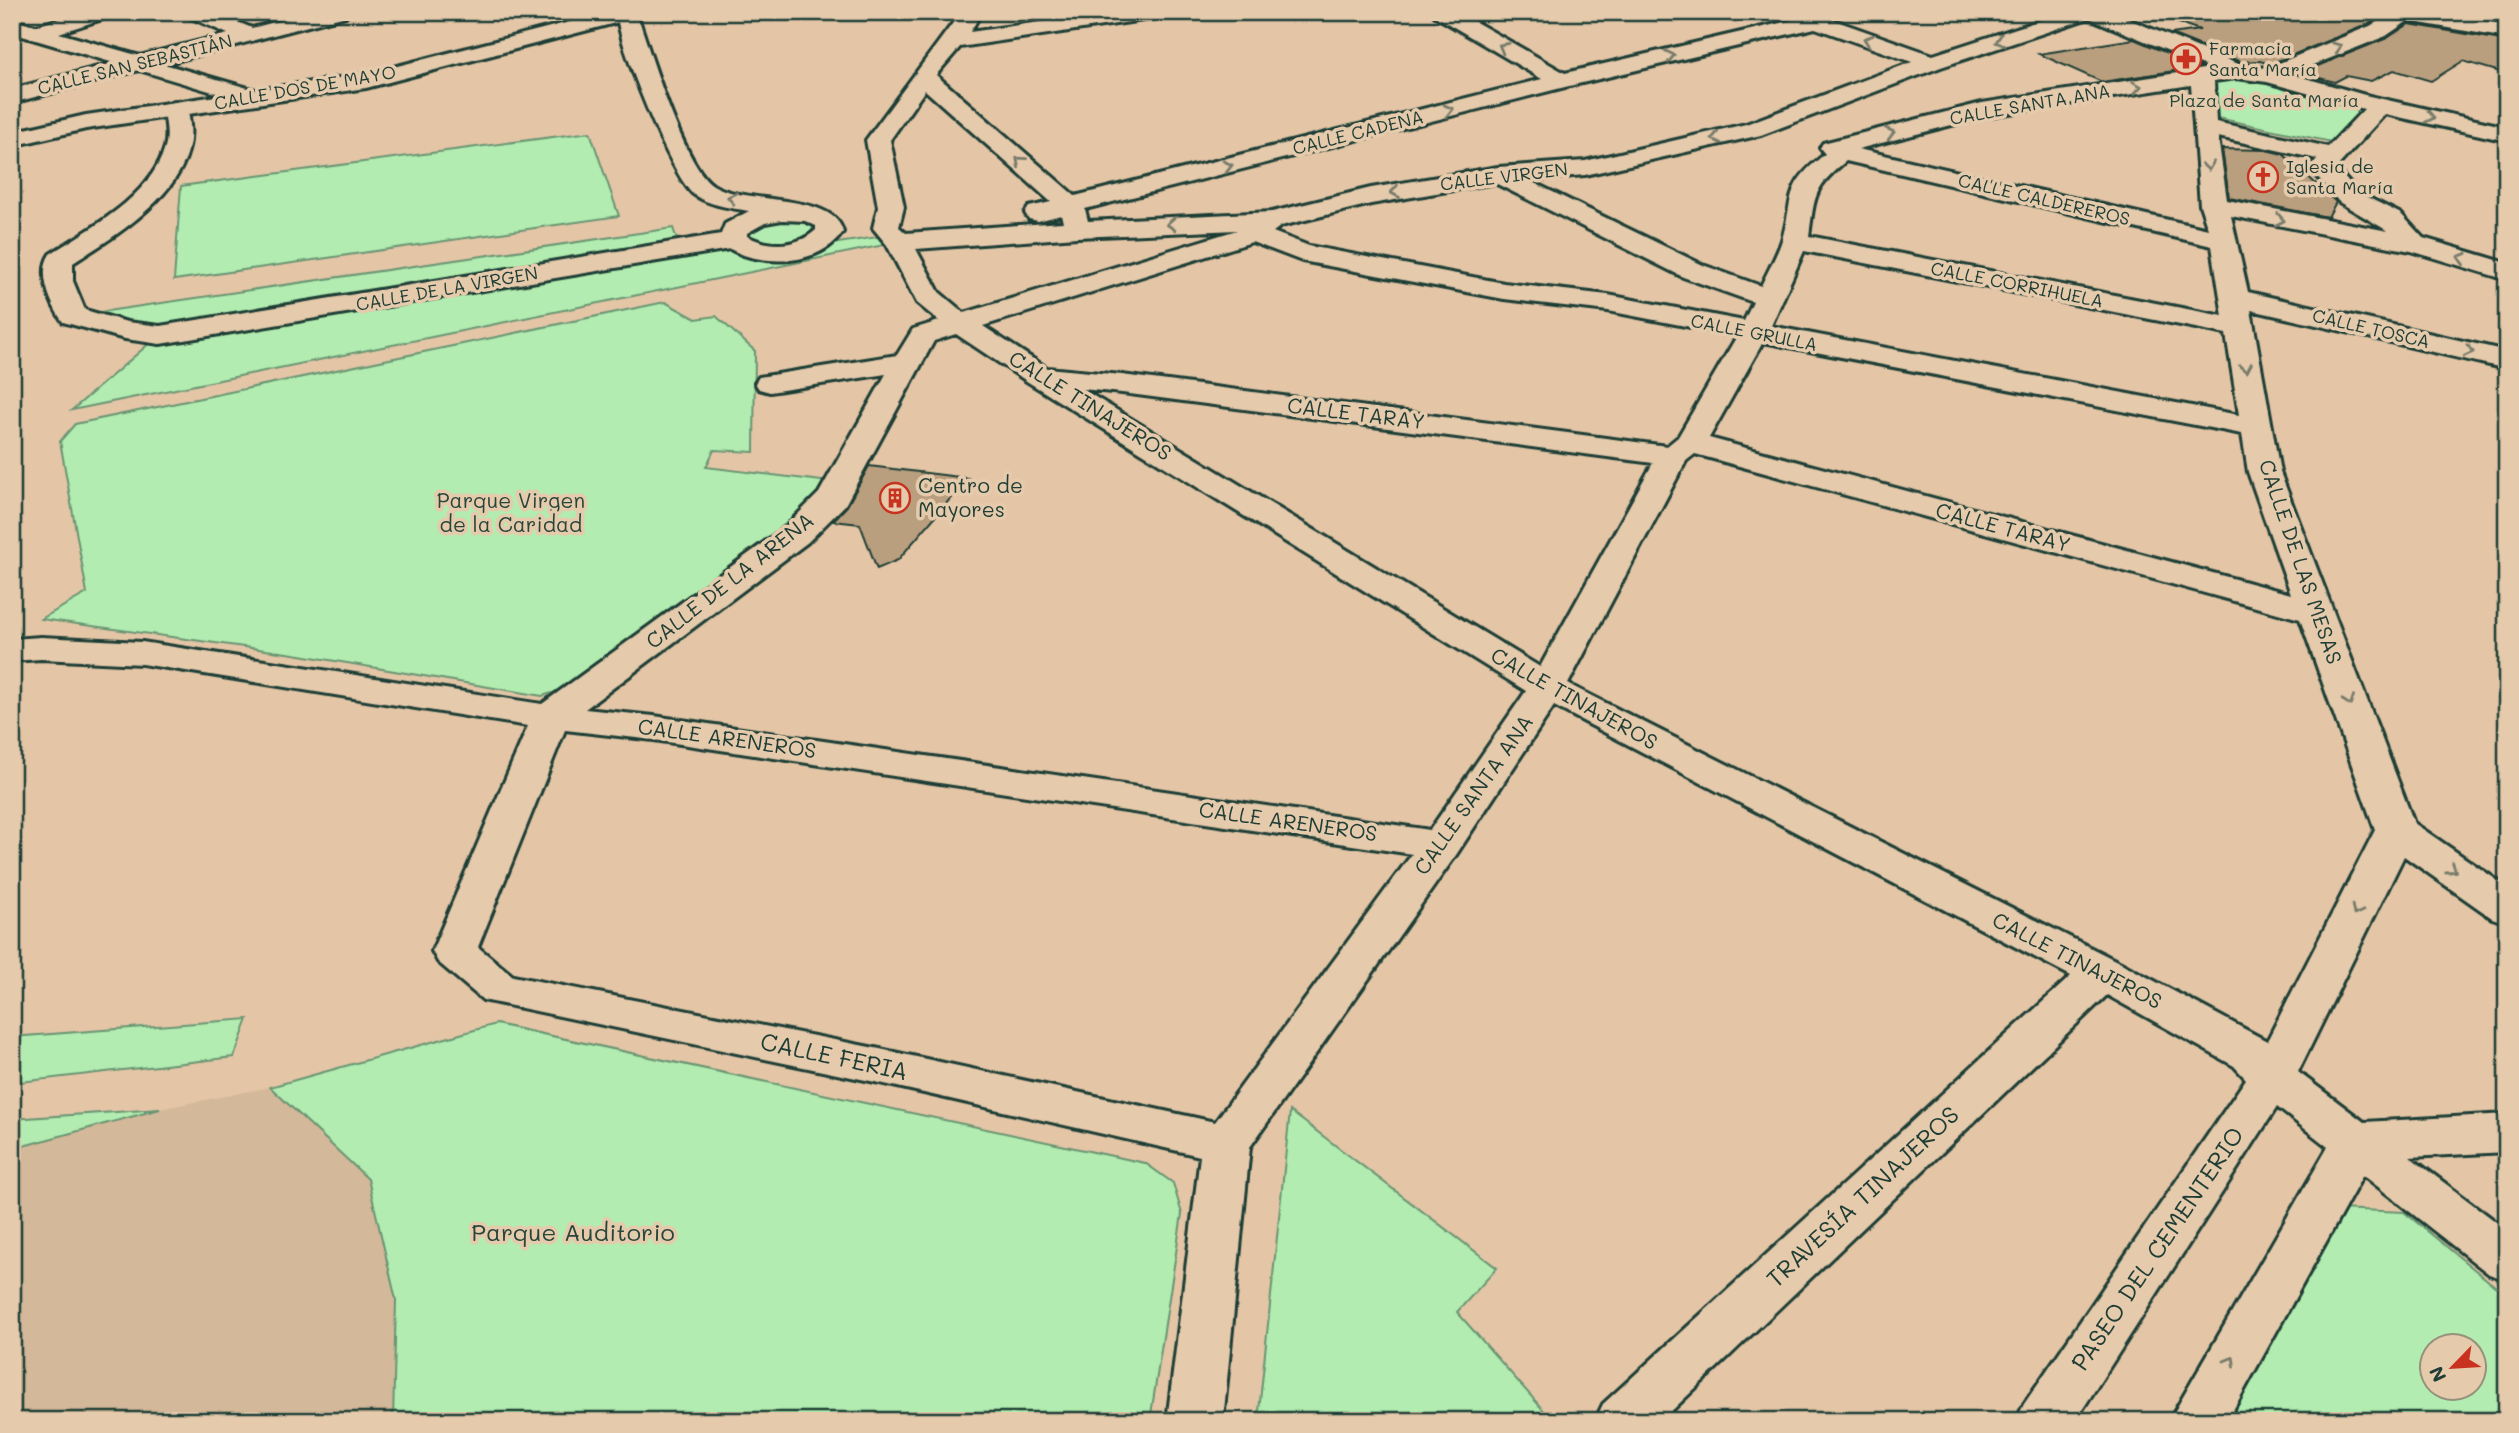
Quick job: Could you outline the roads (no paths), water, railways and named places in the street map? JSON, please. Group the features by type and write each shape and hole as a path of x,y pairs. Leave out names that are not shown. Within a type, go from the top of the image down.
{"street":[{"path":"12,41 105,12"},
{"path":"194,12 250,35"},
{"name":"CALLE SAN SEBASTIÁN","path":"12,96 339,12"},
{"name":"CALLE TINAJEROS","path":"972,12 878,140 858,225 927,297 958,322 1040,376 1547,688 2103,973 2251,1054 2272,1077 2507,1259"},
{"path":"953,41 1157,12"},
{"path":"1443,12 1562,81"},
{"path":"1790,12 1933,62"},
{"path":"2090,12 2236,71 2269,75 2379,106 2507,134"},
{"name":"CALLE VIRGEN","path":"858,225 1074,217 1262,227 1371,196 1497,175 1586,168 1753,130 1933,62 2090,12"},
{"path":"631,13 680,160 696,184 721,195 858,225"},
{"name":"CALLE DOS DE MAYO","path":"12,139 86,122 366,81 631,13"},
{"path":"2269,75 2378,31 2402,13 2507,32"},
{"name":"CALLE CADENA","path":"1074,217 1562,81 1816,21"},
{"path":"12,26 254,97"},
{"name":"CALLE SANTA ANA","path":"1195,1421 1226,1143 1441,845 1547,688 1681,450 1753,333 1795,241 1803,192 1818,172 1846,153 1982,110 2236,71"},
{"path":"923,76 1074,217"},
{"path":"2202,78 2204,127 2213,205 2416,244 2507,272"},
{"path":"2379,106 2322,169 2348,197 2392,220 2416,244"},
{"name":"CALLE DE LA VIRGEN","path":"176,109 179,145 169,171 119,222 61,260 59,281 74,316 125,330 160,335 734,240"},
{"path":"2204,127 2333,155"},
{"name":"CALLE CALDEREROS","path":"1753,130 2225,241"},
{"path":"1497,175 1693,271 1769,298"},
{"name":"CALLE DE LAS MESAS","path":"2213,205 2225,241 2264,472 2396,830"},
{"path":"771,214 858,225 799,249 758,251 744,247 734,240 734,230 744,222 771,214"},
{"name":"CALLE DE LA ARENA","path":"551,716 796,535 833,498 923,335 1262,227"},
{"name":"CALLE GRULLA","path":"1262,227 1314,256 1504,291 1608,303 2257,428"},
{"name":"CALLE CORRIHUELA","path":"1795,241 2237,313"},
{"name":"CALLE TOSCA","path":"2237,313 2507,360"},
{"path":"770,383 908,362"},
{"name":"CALLE TARAY","path":"1040,376 1681,450 2316,612"},
{"name":"CALLE ARENEROS","path":"12,650 41,648 142,653 551,716 668,730 1441,845"},
{"name":"CALLE FERIA","path":"551,716 454,951 499,989 880,1066 1226,1143"},
{"path":"2272,1077 2396,830 2507,908"},
{"name":"TRAVESÍA TINAJEROS","path":"1623,1421 2103,973"},
{"name":"PASEO DEL CEMENTERIO","path":"2044,1421 2272,1077"},
{"path":"2197,1421 2357,1141 2507,1133"}],"place":[{"name":"Farmacia Santa María","path":"2186,59"},
{"name":"Iglesia de Santa María","path":"2263,177"},
{"name":"Centro de Mayores","path":"895,498"}],"park label":[{"name":"Plaza de Santa María","path":"2264,101"},
{"name":"Parque Virgen de la Caridad","path":"511,513"},
{"name":"Parque Auditorio","path":"573,1233"}]}
